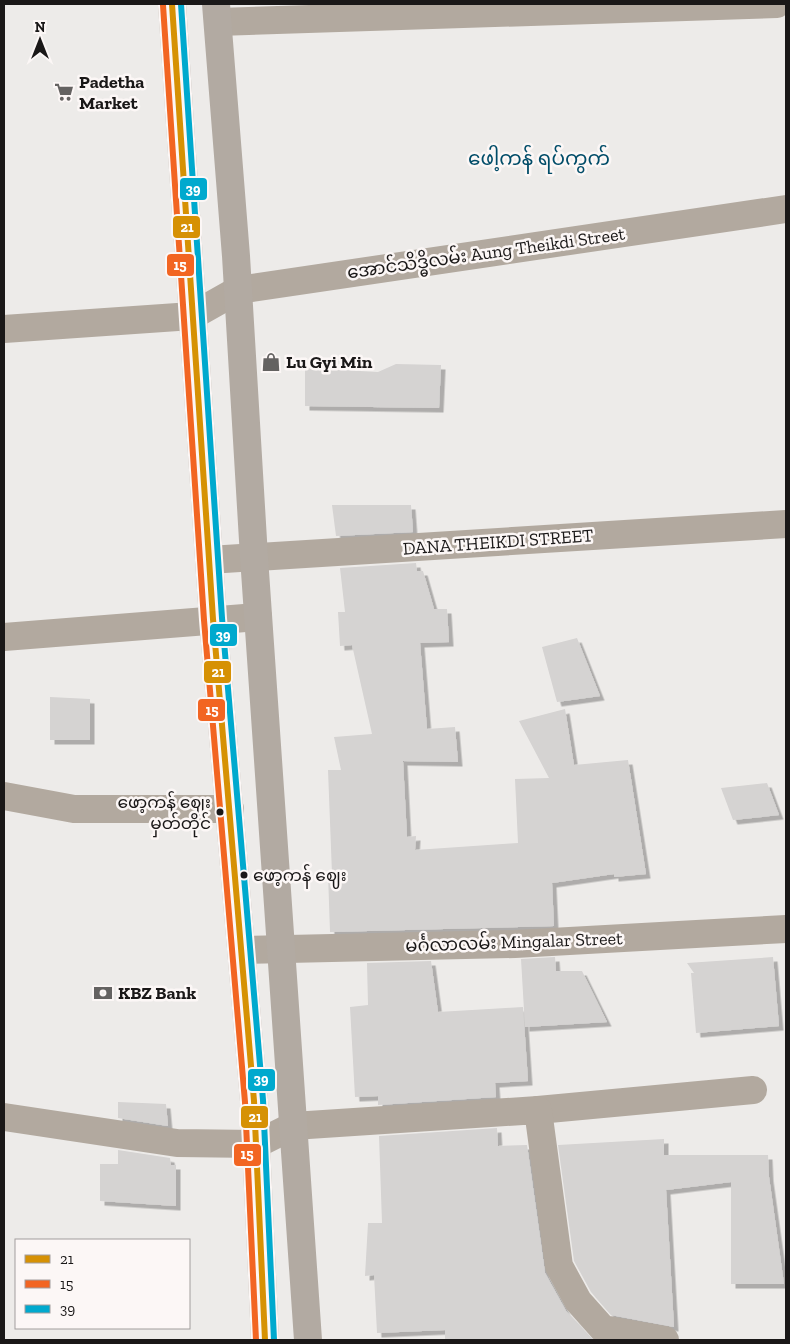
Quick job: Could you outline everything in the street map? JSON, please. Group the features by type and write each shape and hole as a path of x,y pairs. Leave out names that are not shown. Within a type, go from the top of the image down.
{"main road":[{"path":"172,4 213,619 257,1144 265,1340"},
{"path":"217,13 238,290 280,949 308,1340"},
{"path":"230,809 271,808"}],"street":[{"path":"217,13 777,4"},
{"name":"အောင်သိဒ္ဓိလမ်း Aung Theikdi Street","path":"192,316 238,290 786,209"},
{"path":"4,329 192,316"},
{"name":"DANA THEIKDI STREET","path":"210,560 786,524"},
{"path":"4,637 213,619 258,617"},
{"path":"4,796 74,809 230,809"},
{"name":"မင်္ဂလာလမ်း Mingalar Street","path":"242,950 515,944 786,929"},
{"path":"4,1117 177,1143 257,1144 293,1126 538,1110 753,1090"},
{"path":"538,1110 559,1266 578,1301 603,1329 665,1340"}],"building":[{"path":"396,364 441,365 439,408 305,406 305,368 378,372"},
{"path":"332,505 411,505 413,532 336,536"},
{"path":"416,563 417,571 423,571 434,609 447,609 449,642 420,643 427,729 455,727 458,762 403,761 407,837 416,836 415,850 518,843 515,779 549,778 519,721 565,709 574,765 628,760 646,874 614,877 614,874 552,883 554,926 330,932 328,874 332,874 328,770 341,770 334,737 372,734 352,645 340,646 338,612 345,612 340,568"},
{"path":"577,638 600,696 557,702 542,647"},
{"path":"50,697 90,699 90,740 50,740"},
{"path":"767,783 779,815 733,820 721,788"},
{"path":"555,957 556,971 582,971 607,1022 525,1027 521,959"},
{"path":"773,957 779,1026 696,1033 691,973 694,973 687,963"},
{"path":"431,961 438,1012 523,1007 528,1081 495,1083 496,1097 378,1105 378,1096 355,1097 350,1007 368,1005 367,963"},
{"path":"118,1102 166,1104 168,1126 118,1118"},
{"path":"497,1128 498,1146 527,1145 545,1273 566,1311 593,1340 445,1340 445,1330 377,1333 374,1275 365,1276 368,1223 382,1223 379,1136"},
{"path":"664,1139 664,1155 768,1155 769,1177 784,1284 731,1284 731,1182 666,1190 674,1327 611,1315 591,1292 574,1261 558,1145"},
{"path":"118,1150 170,1158 171,1165 176,1165 176,1206 100,1201 100,1164 118,1164"}],"transit line":[{"name":"21","path":"172,4 213,619 254,1101 265,1340"},
{"name":"39","path":"181,4 222,618 263,1100 274,1340"},
{"name":"15","path":"163,5 204,620 245,1102 256,1340"}],"place":[{"name":"Padetha Market","path":"64,92"},
{"name":"Lu Gyi Min","path":"271,362"},
{"name":"ဖော့ကန် ဈေး မှတ်တိုင်","path":"220,812"},
{"name":"ဖော့ကန် ဈေး","path":"244,875"},
{"name":"KBZ Bank","path":"103,993"}],"district":[{"name":"ဖေါ့ကန် ရပ်ကွက်","path":"539,158"}]}
